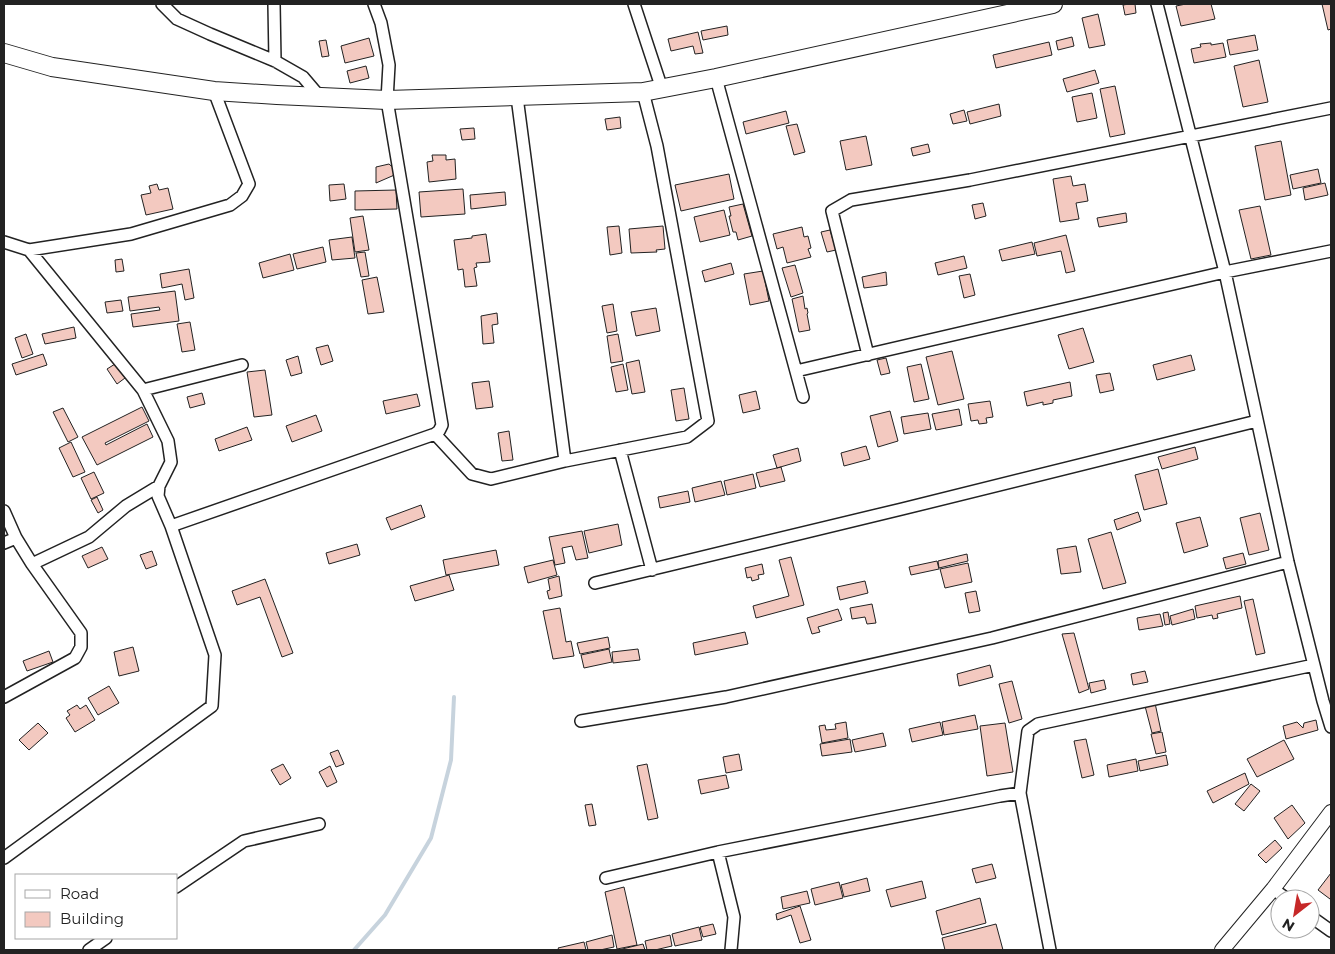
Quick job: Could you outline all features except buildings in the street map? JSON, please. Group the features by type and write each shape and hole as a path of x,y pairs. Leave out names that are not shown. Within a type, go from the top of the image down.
{"main road":[{"path":"4,53 52,67 214,91 387,100 643,92 716,78 1024,7 1053,4"}],"street":[{"path":"162,4 177,19 275,61 303,77 320,97"},
{"path":"274,4 275,61"},
{"path":"171,526 435,434 442,425 387,100 388,65 381,23 374,4"},
{"path":"634,4 662,89"},
{"path":"1157,4 1225,272 1288,562 1331,727"},
{"path":"716,78 803,397"},
{"path":"4,242 29,250 131,234 230,204 242,196 249,184 214,91"},
{"path":"435,434 472,474 491,479 565,460 687,437 708,421 657,146 643,92"},
{"path":"517,97 565,460"},
{"path":"868,354 832,211 850,200 970,180 1331,108"},
{"path":"4,858 212,706 215,655 171,526 158,496 158,486 171,462 168,441 143,390 29,250"},
{"path":"796,371 1225,272 1331,251"},
{"path":"143,390 242,365"},
{"path":"594,584 1258,421"},
{"path":"620,450 652,570"},
{"path":"32,564 89,537 126,506 158,486"},
{"path":"4,511 16,538 32,564 81,633 81,647 75,658 4,696"},
{"path":"4,543 16,538"},
{"path":"581,721 726,697 992,638 1288,562"},
{"path":"1050,950 1020,793 1028,731 1038,724 1314,665"},
{"path":"606,878 718,852 1020,793"},
{"path":"1222,950 1273,888 1331,812"},
{"path":"178,886 244,841 319,824"},
{"path":"718,852 734,917 731,950"},
{"path":"1320,923 1331,931"},
{"path":"89,950 105,939"}],"waterway":[{"path":"354,950 385,915 431,838 451,760 454,697"}]}
